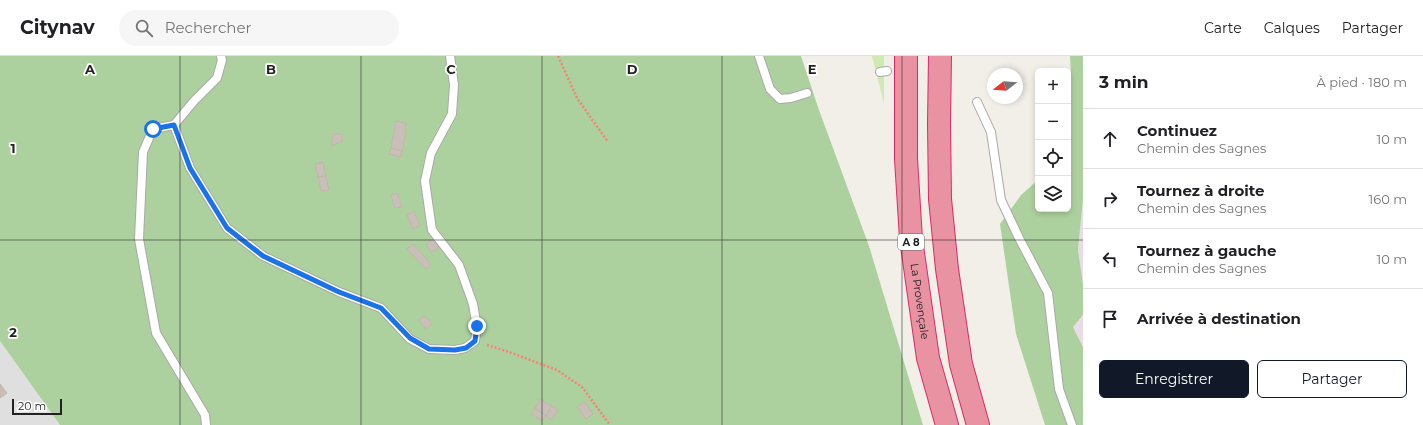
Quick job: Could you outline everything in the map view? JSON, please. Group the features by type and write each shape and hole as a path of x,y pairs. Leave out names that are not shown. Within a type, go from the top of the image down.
{"highway":[{"name":"La Provençale","path":"906,56 906,159 911,239 928,358 946,425"},
{"path":"940,56 940,199 947,268 961,364 978,425"}],"lane":[{"path":"206,425 205,414 156,333 139,239 143,152 153,129 174,125 194,101 218,78 222,60 221,56"},
{"path":"174,125 190,168 227,228 263,256 339,292 381,308 410,338 429,349 466,348 475,341 477,326 473,304 458,265 432,230 425,181 431,153 452,114 454,85 450,56"},
{"path":"759,56 770,89 780,99 791,98 806,93"},
{"path":"977,102 991,132 1002,200 1019,238 1048,293 1059,389 1072,425"}],"path":[{"path":"558,56 577,98 608,142"},
{"path":"475,341 557,370 582,387 610,425"}],"shaded area":[{"path":"1083,199 1083,284 1078,250"},
{"path":"1083,315 1083,347 1073,327"},
{"path":"0,341 60,425 0,425"}],"green space":[{"path":"0,56 801,56 819,110 869,246 923,425 60,425 0,341"},
{"path":"872,56 884,56 884,104"},
{"path":"1070,56 1083,56 1083,199 1078,250 1083,284 1083,315 1073,327 1083,347 1083,425 1045,425 1016,334 1000,224 1021,195 1035,183 1035,212 1071,212"}],"building":[{"path":"396,121 406,123 406,132 402,151 391,148"},
{"path":"333,134 342,134 342,141 331,146"},
{"path":"391,148 402,151 401,157 389,154"},
{"path":"323,162 326,176 318,177 315,164"},
{"path":"326,176 329,190 321,191 318,177"},
{"path":"397,193 402,207 395,208 391,195"},
{"path":"414,211 420,225 413,229 407,215"},
{"path":"433,239 439,248 431,252 426,244"},
{"path":"413,244 431,264 426,269 407,249"},
{"path":"424,316 432,324 426,329 419,321"},
{"path":"0,384 7,393 0,398"},
{"path":"541,399 552,406 546,416 535,408"},
{"path":"585,402 593,414 586,419 577,407"},
{"path":"552,406 558,410 552,420 546,416"},
{"path":"535,408 546,416 542,421 531,413"}],"route":[{"path":"153,129 174,125 190,168 227,228 263,256 339,292 381,308 410,338 429,349 455,350 466,348 475,341 477,326"}]}
